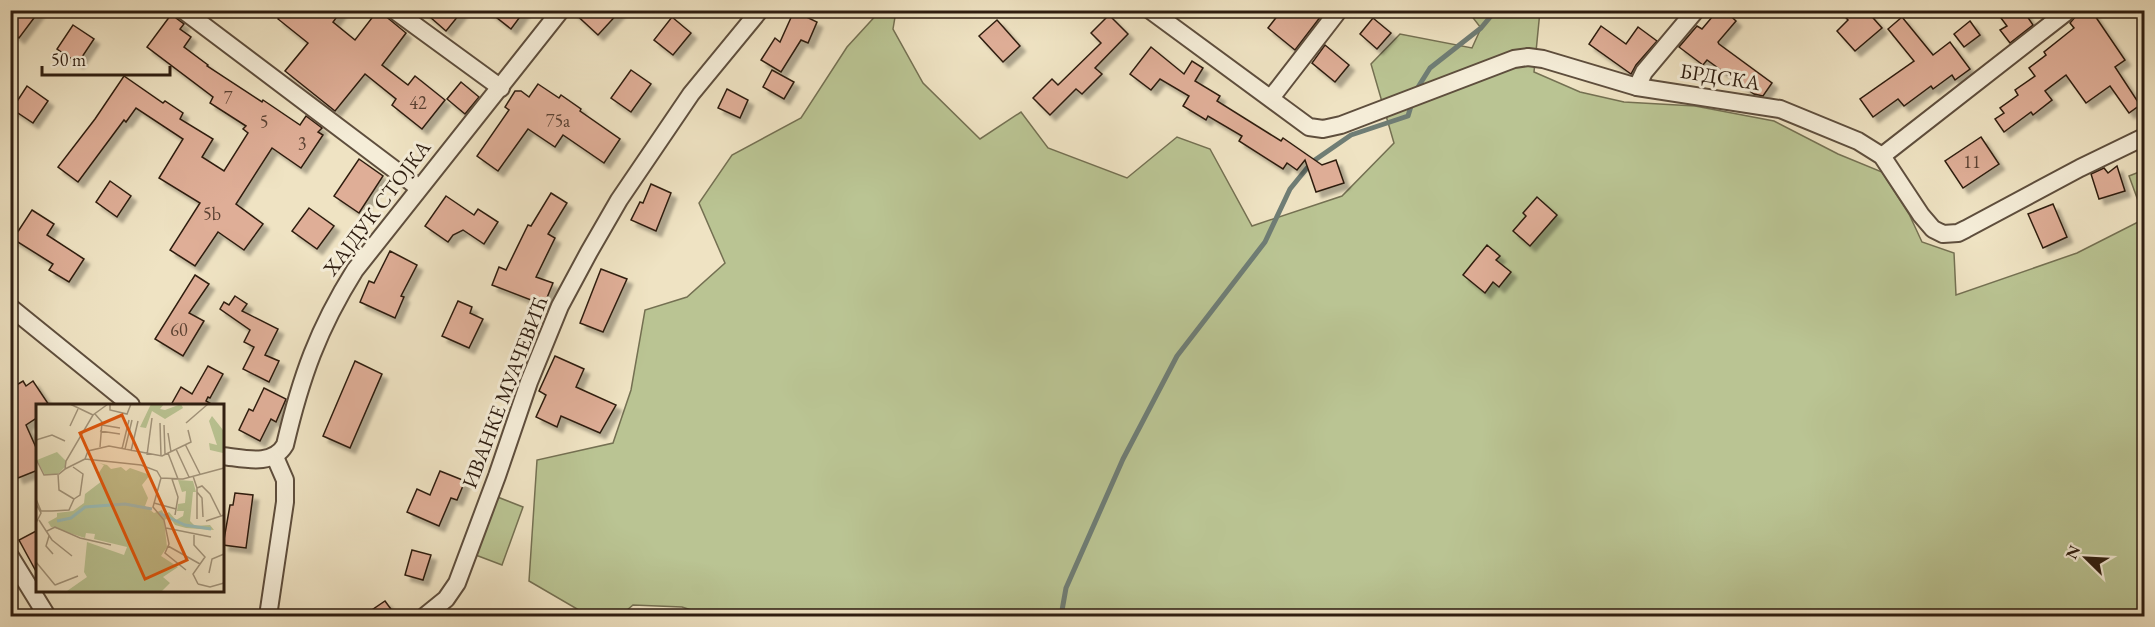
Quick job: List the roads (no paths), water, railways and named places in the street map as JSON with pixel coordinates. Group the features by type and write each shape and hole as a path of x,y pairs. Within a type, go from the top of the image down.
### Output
{"street":[{"path":"183,10 419,188"},
{"path":"394,10 501,88"},
{"name":"ХАЈДУК СТОЈКА","path":"275,457 285,445 298,388 315,344 336,301 355,270 561,10"},
{"name":"ИВАНКЕ МУАЧЕВИЋ","path":"425,616 446,599 457,583 529,382 560,306 589,252 619,200 692,94 760,10"},
{"path":"1150,10 1272,98 1301,122 1317,129 1341,125 1369,116 1514,59 1528,57 1543,59 1637,87"},
{"path":"1272,98 1339,10"},
{"name":"БРДСКА","path":"1696,10 1644,72 1637,87 1780,109 1858,141 1882,156 1930,226 1938,232 1949,234 1966,230 2080,168 2145,137"},
{"path":"1882,156 2069,10"},
{"path":"10,307 130,404"},
{"path":"224,456 262,459 275,457 285,480 285,502 267,616"},
{"path":"10,556 47,616"}],"waterway":[{"path":"1415,92 1430,68 1481,28 1496,10"},
{"path":"1061,616 1066,588 1123,459 1177,356 1265,242 1290,189 1312,162 1351,135 1408,116 1411,106"}]}
